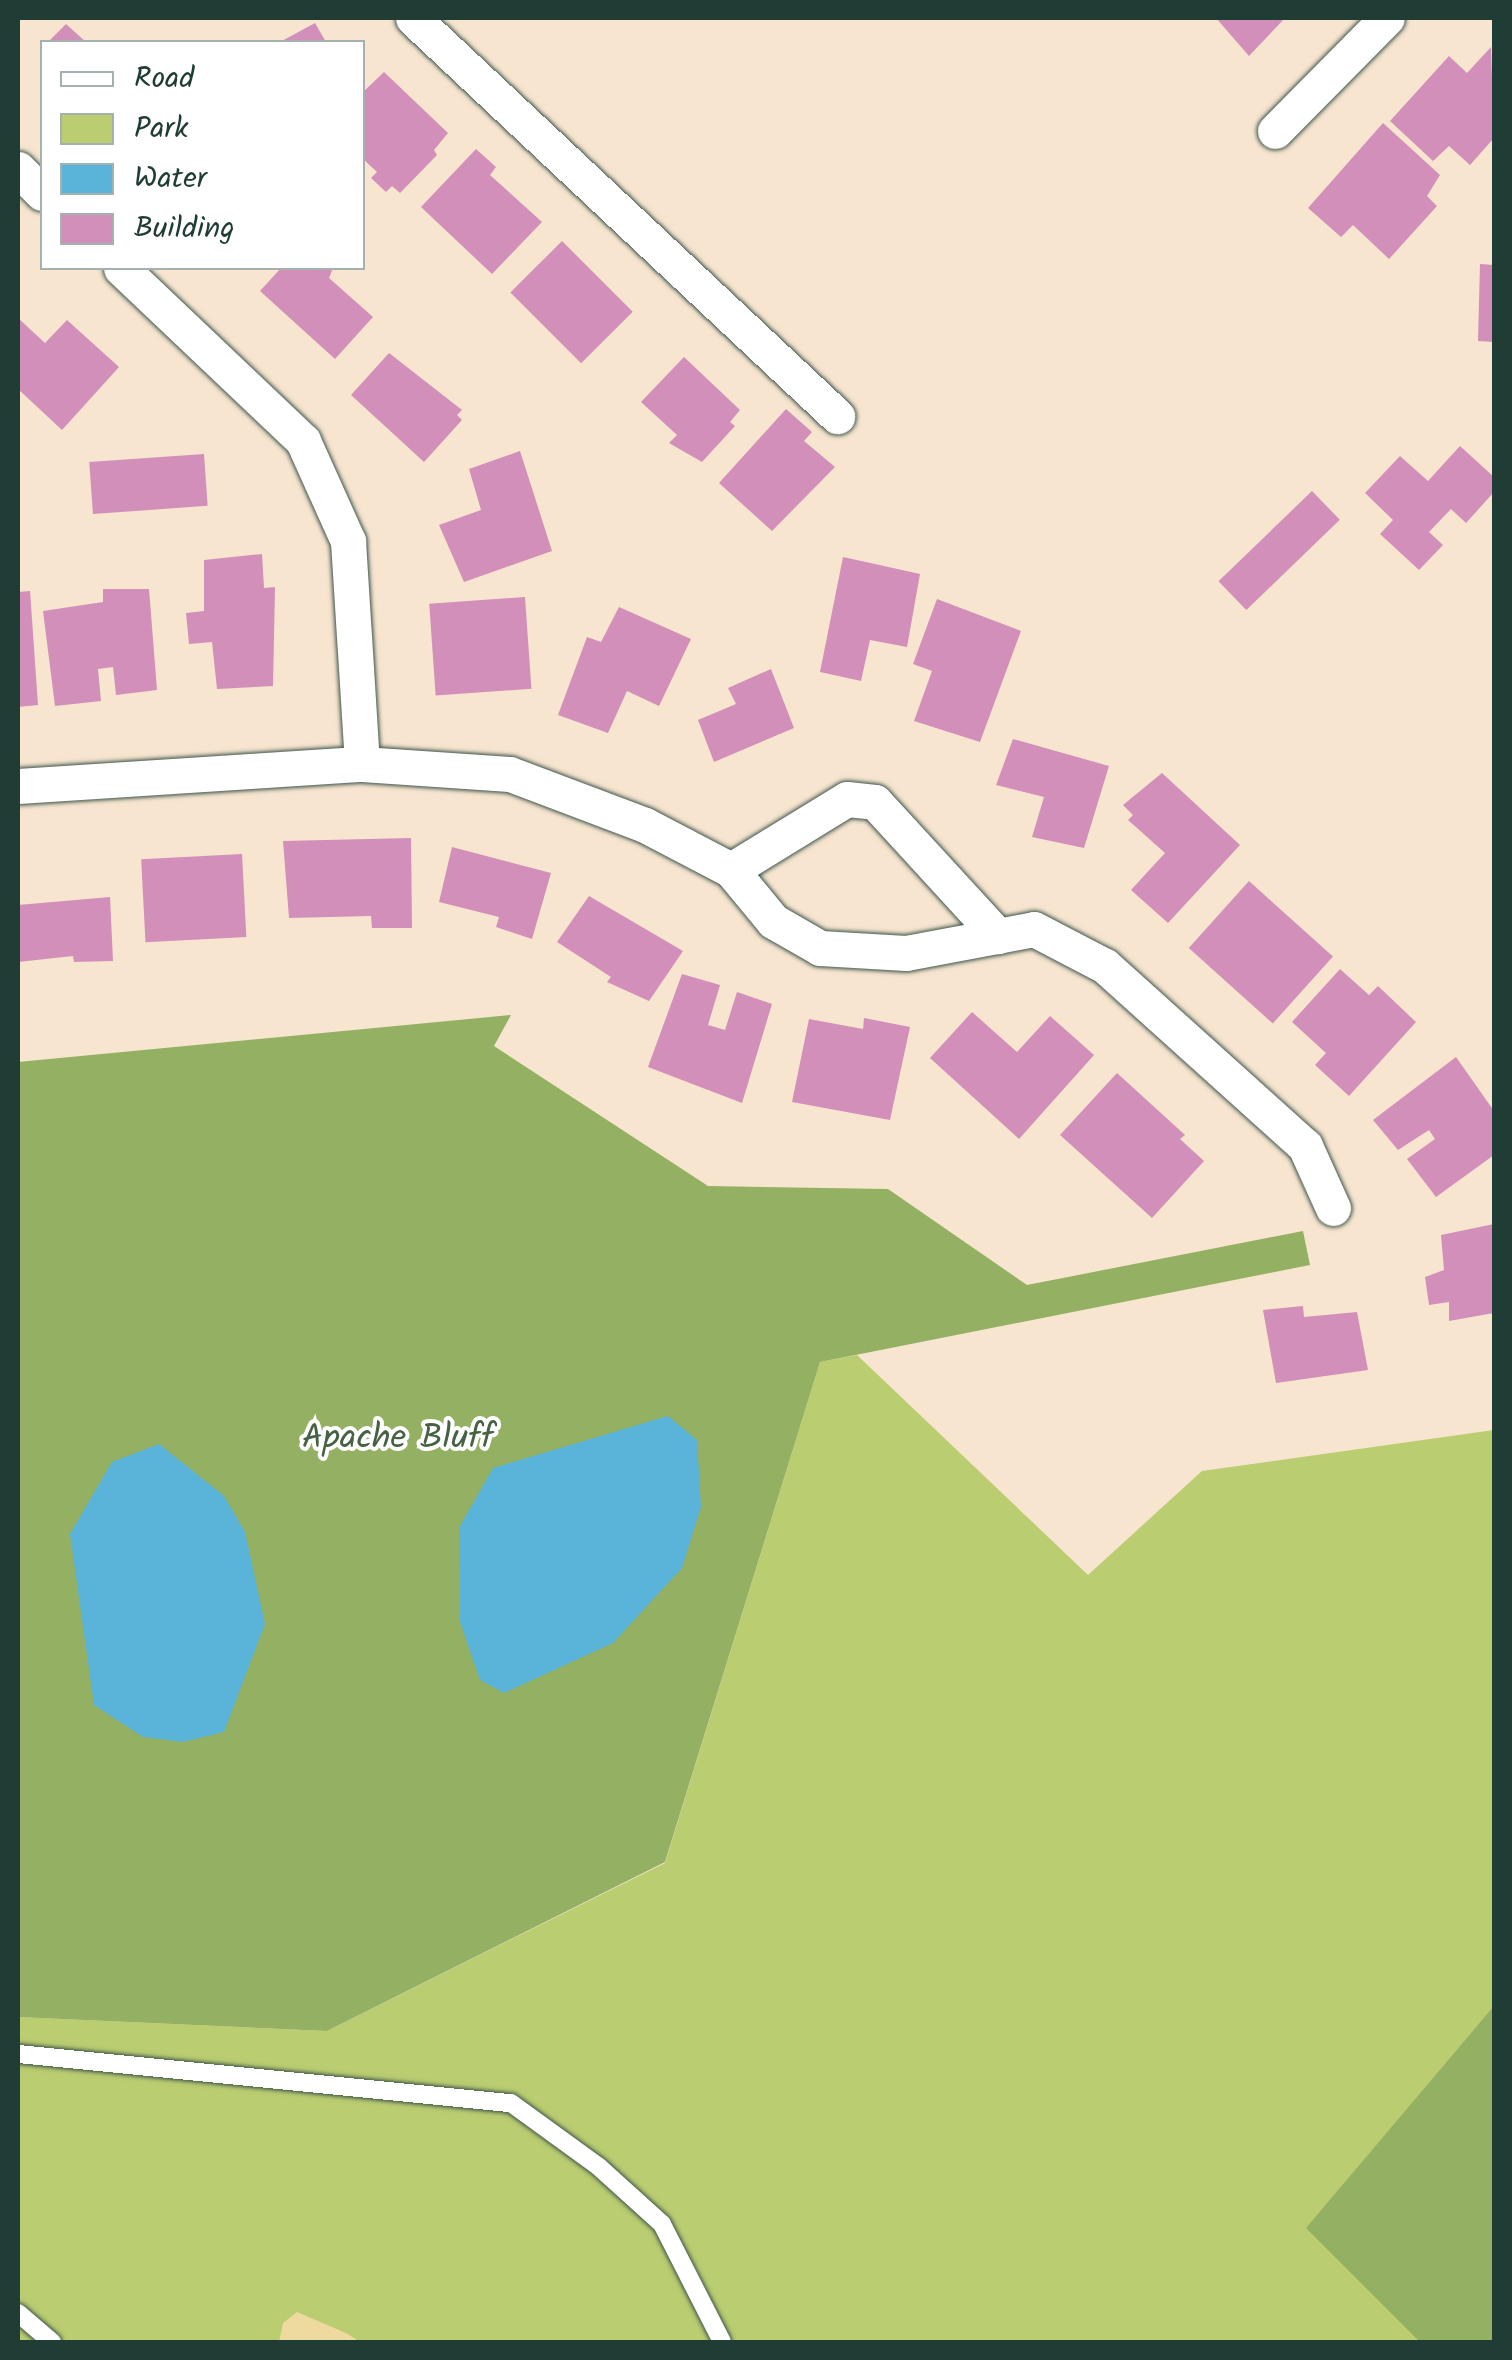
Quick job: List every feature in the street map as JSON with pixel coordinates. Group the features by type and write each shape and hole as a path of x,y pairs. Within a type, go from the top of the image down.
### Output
{"street":[{"path":"413,18 837,416"},
{"path":"1275,131 1387,18"},
{"path":"123,270 304,441 348,540 362,764"},
{"path":"18,786 362,764 510,774 644,825 731,870 773,921 820,948 906,953 1034,929 1106,966 1305,1146 1333,1208"},
{"path":"731,870 847,800 874,802 998,936"}],"lane":[{"path":"18,2054 511,2103 599,2167 662,2224 722,2342"},
{"path":"18,2313 52,2342"}],"green space":[{"name":"Apache Bluff","path":"511,1015 494,1046 708,1186 888,1189 1027,1285 1303,1231 1310,1265 820,1362 665,1862 327,2031 18,2017 18,1062"},
{"path":"857,1355 1088,1575 1202,1471 1494,1430 1494,2342 18,2342 18,2017 327,2031 665,1863 820,1362"},
{"path":"1494,2006 1494,2342 1420,2342 1306,2228"}],"sand":[{"path":"297,2312 360,2342 279,2342 283,2323"}],"water":[{"path":"668,1416 697,1440 701,1507 682,1568 613,1643 504,1693 480,1680 460,1622 459,1528 493,1468"},
{"path":"159,1444 224,1496 245,1532 265,1624 224,1732 183,1742 143,1737 94,1705 70,1534 112,1462"}],"building":[{"path":"1216,18 1285,18 1249,56"},
{"path":"315,23 325,40 284,40"},
{"path":"66,24 84,40 50,40"},
{"path":"1491,47 1494,138 1470,165 1449,146 1433,161 1390,121 1449,56 1467,73"},
{"path":"384,72 448,133 434,150 437,155 400,193 392,186 386,192 371,178 377,172 365,161 365,90"},
{"path":"1383,123 1440,175 1427,196 1437,206 1389,259 1353,225 1341,237 1308,208"},
{"path":"476,149 496,167 490,175 542,222 492,274 421,207"},
{"path":"562,241 633,312 581,363 510,293"},
{"path":"1480,264 1494,265 1494,342 1478,341"},
{"path":"279,270 332,270 329,278 373,317 335,359 260,291"},
{"path":"18,318 45,343 67,320 119,367 62,430 18,389"},
{"path":"389,353 462,410 457,415 462,420 424,462 351,395"},
{"path":"684,357 740,410 730,422 735,426 702,462 669,443 677,435 641,402"},
{"path":"786,409 812,432 804,441 835,467 772,531 719,483"},
{"path":"1460,446 1494,477 1494,492 1466,523 1451,509 1429,532 1443,545 1419,570 1380,534 1393,520 1365,493 1400,456 1428,481"},
{"path":"520,451 552,551 464,582 439,525 481,510 469,469"},
{"path":"204,454 208,506 93,514 89,462"},
{"path":"1312,491 1340,520 1246,610 1218,581"},
{"path":"262,554 264,588 275,587 273,686 217,689 212,642 189,644 186,613 204,611 204,560"},
{"path":"843,557 920,574 907,647 870,640 861,681 820,672"},
{"path":"103,589 149,589 157,690 116,695 113,667 98,669 101,701 55,706 43,611 103,602"},
{"path":"30,591 38,705 18,707 18,592"},
{"path":"525,597 531,689 436,695 429,604"},
{"path":"937,599 1021,631 980,742 914,721 932,671 913,664"},
{"path":"619,607 691,639 659,706 627,691 608,733 558,715 587,637 601,642"},
{"path":"771,669 794,728 714,762 698,720 736,704 728,688"},
{"path":"1013,739 1109,766 1084,848 1032,837 1044,797 996,785"},
{"path":"1162,773 1240,845 1168,923 1131,890 1165,853 1128,820 1133,815 1123,805"},
{"path":"411,838 412,928 372,928 371,916 289,918 283,841"},
{"path":"452,847 551,873 532,939 496,927 499,917 439,902"},
{"path":"242,854 246,937 145,942 141,859"},
{"path":"1249,881 1333,957 1273,1023 1189,948"},
{"path":"589,896 683,951 649,1001 607,982 611,977 557,942"},
{"path":"110,897 113,961 74,962 73,956 18,962 18,905"},
{"path":"1340,969 1369,995 1378,986 1416,1022 1349,1096 1315,1065 1326,1053 1292,1022"},
{"path":"682,974 720,985 708,1025 725,1030 737,992 772,1004 742,1103 648,1067"},
{"path":"972,1012 1017,1052 1050,1016 1094,1055 1019,1139 930,1058"},
{"path":"864,1018 910,1027 890,1120 792,1102 809,1019 863,1029"},
{"path":"1456,1057 1494,1111 1494,1155 1436,1197 1407,1159 1435,1139 1429,1130 1398,1150 1373,1120"},
{"path":"1117,1073 1185,1135 1180,1139 1204,1161 1152,1218 1060,1135"},
{"path":"1494,1224 1494,1313 1449,1321 1449,1302 1429,1305 1425,1277 1444,1270 1441,1235"},
{"path":"1303,1306 1304,1317 1357,1312 1368,1370 1276,1383 1263,1310"}]}
